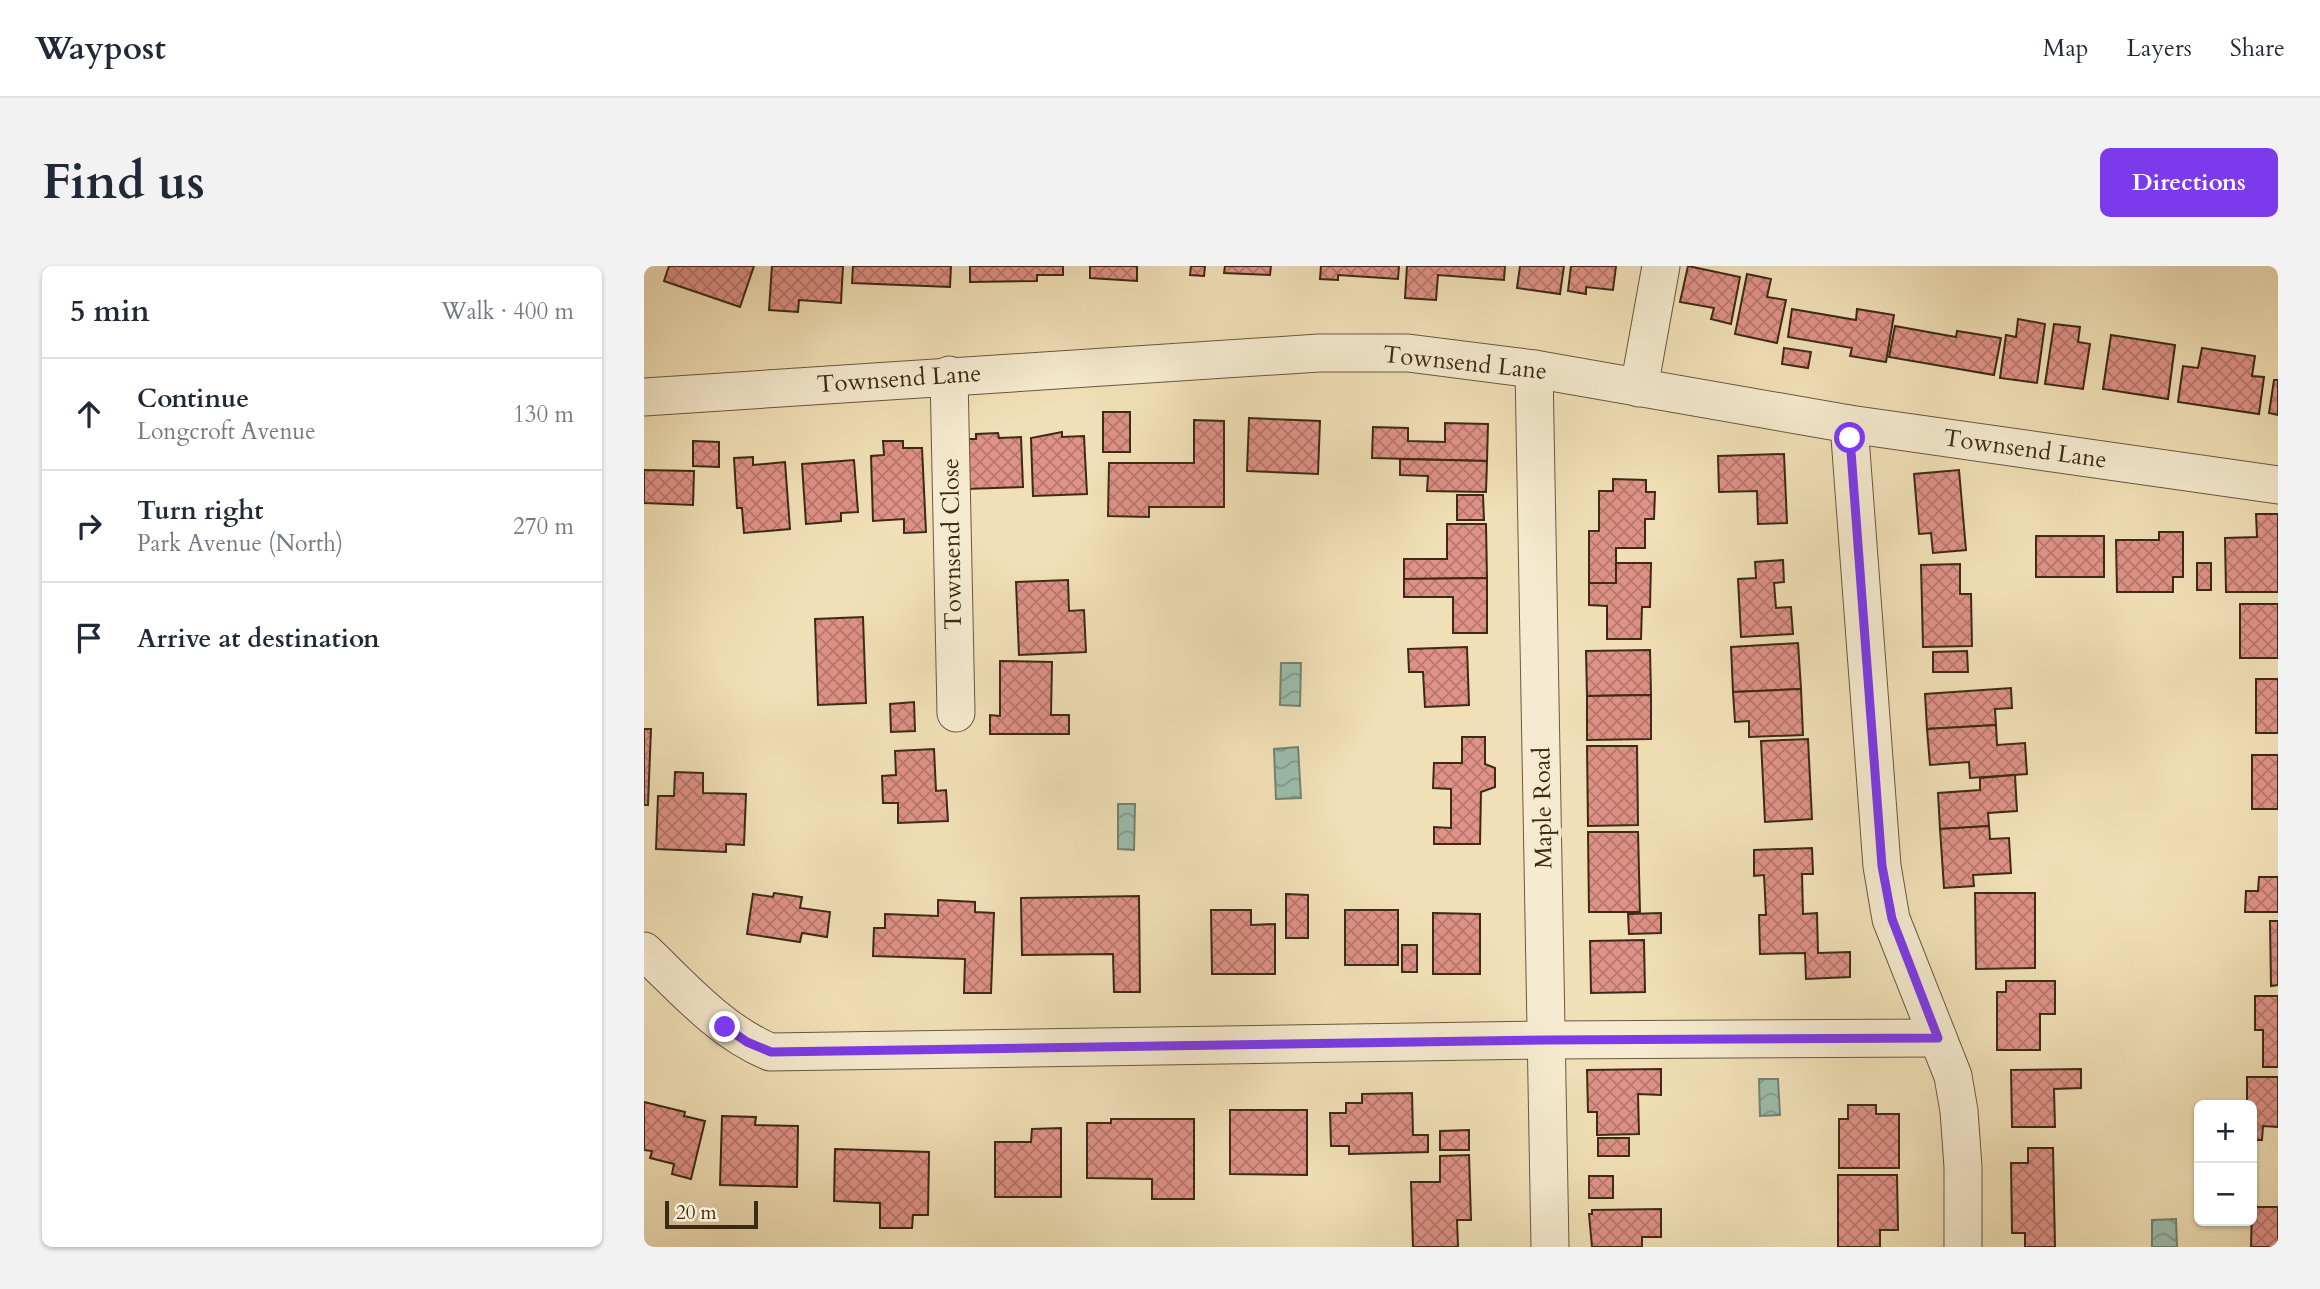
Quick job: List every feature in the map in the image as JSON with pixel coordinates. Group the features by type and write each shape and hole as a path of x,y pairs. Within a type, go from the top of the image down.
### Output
{"street":[{"path":"1639,387 1661,266"},
{"name":"Townsend Lane","path":"644,397 949,375 1319,353 1408,353 1534,369 1849,424 2278,485"},
{"name":"Maple Road","path":"1534,369 1550,1247"},
{"name":"Townsend Close","path":"949,375 956,713"},
{"path":"1849,424 1882,866 1892,919 1953,1076 1959,1111 1963,1247"},
{"path":"644,951 725,1027 747,1042 771,1052 1548,1040 1938,1038"}],"water":[{"path":"1281,663 1301,663 1300,706 1280,705"},
{"path":"1298,747 1301,798 1276,799 1274,749"},
{"path":"1118,804 1135,804 1134,850 1118,849"},
{"path":"1759,1079 1778,1079 1780,1115 1760,1116"},
{"path":"2176,1219 2177,1247 2152,1247 2152,1220"}],"building":[{"path":"669,266 754,266 740,307 664,281"},
{"path":"772,266 843,266 841,303 799,300 798,312 769,310"},
{"path":"853,266 951,266 950,287 852,283"},
{"path":"970,266 1063,266 1063,275 1037,275 1037,281 970,282"},
{"path":"1090,266 1137,266 1137,281 1090,278"},
{"path":"1191,266 1205,266 1204,276 1190,275"},
{"path":"1225,266 1271,266 1270,275 1224,273"},
{"path":"1321,266 1399,266 1398,279 1338,275 1338,280 1320,279"},
{"path":"1407,266 1505,266 1504,280 1438,275 1436,300 1405,298"},
{"path":"1520,266 1564,266 1560,294 1517,288"},
{"path":"1571,266 1616,266 1613,290 1586,287 1586,294 1568,291"},
{"path":"1688,266 1740,277 1731,324 1711,319 1714,308 1680,302"},
{"path":"1747,274 1771,279 1767,297 1786,300 1777,343 1735,334"},
{"path":"1792,309 1856,320 1857,309 1894,315 1886,362 1850,356 1852,348 1788,337"},
{"path":"2018,319 2045,324 2037,383 2000,378 2006,335 2016,337"},
{"path":"2054,324 2080,327 2078,342 2090,344 2083,389 2045,384"},
{"path":"1895,326 1956,337 1957,331 2001,338 1994,375 1889,357"},
{"path":"2111,335 2175,345 2168,399 2103,389"},
{"path":"1784,348 1811,352 1808,368 1782,364"},
{"path":"2202,348 2255,356 2252,376 2264,377 2259,414 2178,402 2183,366 2198,368"},
{"path":"2274,380 2278,380 2278,415 2269,413"},
{"path":"1103,412 1130,412 1130,452 1103,452"},
{"path":"1249,418 1320,421 1318,474 1247,471"},
{"path":"1194,420 1224,421 1224,507 1149,507 1149,517 1108,516 1109,463 1194,463"},
{"path":"1445,423 1488,424 1487,461 1372,458 1373,427 1408,428 1408,441 1445,442"},
{"path":"1062,432 1062,437 1084,436 1087,494 1033,496 1031,438"},
{"path":"998,433 999,438 1021,437 1023,487 965,489 963,439 976,439 976,434"},
{"path":"693,441 719,442 719,467 693,466"},
{"path":"883,441 903,441 903,448 922,448 926,532 904,533 904,519 873,521 871,456 884,455"},
{"path":"1784,454 1787,523 1758,524 1757,491 1719,492 1718,456"},
{"path":"753,457 753,465 785,462 790,529 744,533 742,508 737,508 734,458"},
{"path":"1400,459 1487,461 1486,492 1427,491 1428,476 1400,475"},
{"path":"854,460 858,512 841,513 841,521 806,524 802,464"},
{"path":"644,470 694,471 693,505 644,503"},
{"path":"1959,470 1966,550 1933,553 1931,533 1919,534 1914,474"},
{"path":"1613,479 1646,480 1646,492 1655,492 1654,519 1645,519 1645,548 1616,548 1616,583 1589,583 1589,531 1599,531 1599,491 1613,491"},
{"path":"1457,495 1483,495 1484,520 1457,520"},
{"path":"2256,514 2278,514 2278,592 2226,592 2225,538 2257,537"},
{"path":"1447,524 1486,524 1487,578 1404,579 1404,559 1447,559"},
{"path":"2159,532 2183,532 2183,577 2173,577 2173,592 2117,592 2116,540 2159,540"},
{"path":"2036,536 2104,536 2104,577 2036,577"},
{"path":"1783,560 1784,582 1774,583 1776,608 1791,607 1793,634 1741,637 1738,579 1756,578 1755,562"},
{"path":"1616,563 1651,563 1650,607 1642,607 1641,639 1607,639 1607,606 1589,605 1589,583 1616,583"},
{"path":"2197,563 2211,563 2211,590 2197,590"},
{"path":"1960,564 1960,594 1971,594 1972,646 1923,647 1921,565"},
{"path":"1487,578 1487,633 1453,633 1453,597 1404,597 1404,579"},
{"path":"1068,580 1069,611 1084,610 1086,652 1019,655 1016,582"},
{"path":"2240,604 2278,604 2278,658 2240,658"},
{"path":"863,617 866,703 818,705 815,619"},
{"path":"1798,643 1801,689 1733,692 1731,647"},
{"path":"1467,647 1469,705 1425,707 1423,672 1409,672 1408,649"},
{"path":"1650,650 1651,695 1587,696 1586,651"},
{"path":"1967,651 1968,672 1933,672 1933,652"},
{"path":"1000,661 1052,662 1051,715 1069,715 1069,734 990,734 990,715 1000,716"},
{"path":"2256,679 2278,679 2278,733 2256,733"},
{"path":"2011,688 2012,708 1995,709 1996,725 1927,729 1925,694"},
{"path":"1801,689 1803,735 1749,737 1749,721 1735,722 1733,692"},
{"path":"1651,695 1651,739 1587,740 1587,696"},
{"path":"914,702 915,731 891,732 890,704"},
{"path":"1996,725 1997,745 2025,743 2027,774 1970,778 1969,762 1930,765 1927,729"},
{"path":"644,729 651,729 648,805 644,805"},
{"path":"1462,737 1485,737 1485,764 1495,768 1495,787 1481,792 1480,844 1434,844 1434,827 1451,828 1451,789 1433,788 1434,763 1462,763"},
{"path":"1808,739 1812,819 1765,822 1761,741"},
{"path":"1587,746 1637,746 1638,825 1588,826"},
{"path":"934,749 936,791 946,790 948,821 898,823 898,803 883,803 882,776 896,775 895,751"},
{"path":"2252,755 2278,755 2278,809 2252,809"},
{"path":"675,772 703,773 703,793 746,794 744,845 726,844 726,852 656,849 658,796 674,796"},
{"path":"2015,775 2017,811 1988,813 1989,826 1940,829 1938,793 1980,790 1980,778"},
{"path":"1989,826 1990,839 2009,838 2011,873 1973,875 1974,886 1944,888 1940,829"},
{"path":"1588,832 1638,832 1640,912 1589,912"},
{"path":"1812,848 1813,874 1802,874 1803,914 1817,913 1818,953 1850,952 1850,977 1806,979 1805,953 1760,954 1759,915 1766,915 1764,875 1754,876 1754,850"},
{"path":"2259,877 2278,877 2278,912 2245,912 2246,891 2258,891"},
{"path":"774,893 802,897 800,908 830,912 827,937 802,933 800,942 747,934 753,894 773,897"},
{"path":"1975,893 2035,893 2035,968 1976,969"},
{"path":"1286,894 1308,895 1308,938 1286,938"},
{"path":"1139,896 1140,992 1114,992 1113,954 1022,955 1021,898"},
{"path":"938,900 975,902 975,912 994,913 991,993 964,993 965,959 873,956 874,928 885,928 885,914 938,916"},
{"path":"1211,910 1251,910 1251,925 1275,924 1275,974 1212,974"},
{"path":"1345,910 1398,910 1398,965 1345,965"},
{"path":"1433,913 1480,914 1480,974 1433,974"},
{"path":"1661,913 1661,933 1629,934 1628,914"},
{"path":"2270,921 2278,921 2278,985 2271,986"},
{"path":"1644,940 1645,992 1591,993 1590,941"},
{"path":"1402,945 1417,945 1417,972 1402,972"},
{"path":"2006,981 2055,981 2055,1014 2040,1014 2040,1050 1997,1050 1997,992 2006,992"},
{"path":"2255,996 2278,996 2278,1067 2263,1067 2263,1030 2255,1030"},
{"path":"1661,1069 1661,1095 1638,1094 1639,1134 1597,1135 1597,1112 1588,1112 1587,1070"},
{"path":"2081,1069 2081,1088 2054,1089 2055,1127 2012,1127 2011,1070"},
{"path":"2247,1077 2278,1077 2278,1127 2263,1126 2262,1140 2257,1140 2257,1100 2247,1100"},
{"path":"1412,1093 1413,1135 1428,1135 1428,1152 1349,1154 1349,1146 1331,1146 1330,1113 1346,1113 1346,1103 1362,1103 1362,1094"},
{"path":"644,1102 685,1112 684,1116 705,1121 691,1179 672,1174 674,1164 650,1158 652,1151 644,1150"},
{"path":"1848,1105 1876,1105 1876,1114 1899,1114 1899,1168 1839,1168 1839,1119 1848,1119"},
{"path":"1230,1110 1307,1110 1307,1175 1230,1174"},
{"path":"722,1116 756,1117 755,1125 798,1126 797,1187 720,1185"},
{"path":"1111,1119 1194,1119 1194,1199 1152,1199 1152,1179 1087,1178 1087,1123 1111,1123"},
{"path":"1061,1128 1061,1197 995,1197 995,1142 1031,1142 1032,1129"},
{"path":"1469,1130 1469,1150 1440,1150 1440,1131"},
{"path":"1598,1138 1629,1138 1629,1156 1598,1156"},
{"path":"2028,1148 2053,1148 2055,1247 2025,1247 2025,1233 2012,1233 2011,1163 2028,1163"},
{"path":"835,1149 929,1152 928,1215 913,1215 912,1228 880,1228 880,1203 834,1201"},
{"path":"1469,1155 1471,1220 1457,1220 1458,1247 1413,1247 1411,1182 1440,1182 1440,1156"},
{"path":"1838,1175 1897,1175 1898,1230 1880,1230 1880,1247 1838,1247"},
{"path":"1589,1176 1613,1176 1613,1198 1589,1198"},
{"path":"2257,1207 2278,1207 2278,1247 2251,1247 2252,1226 2257,1226"},
{"path":"1661,1209 1661,1237 1642,1237 1642,1247 1592,1247 1589,1214 1592,1214 1592,1210"}],"route":[{"path":"725,1027 747,1042 771,1052 1548,1040 1938,1038 1892,919 1882,866 1850,438"}]}
